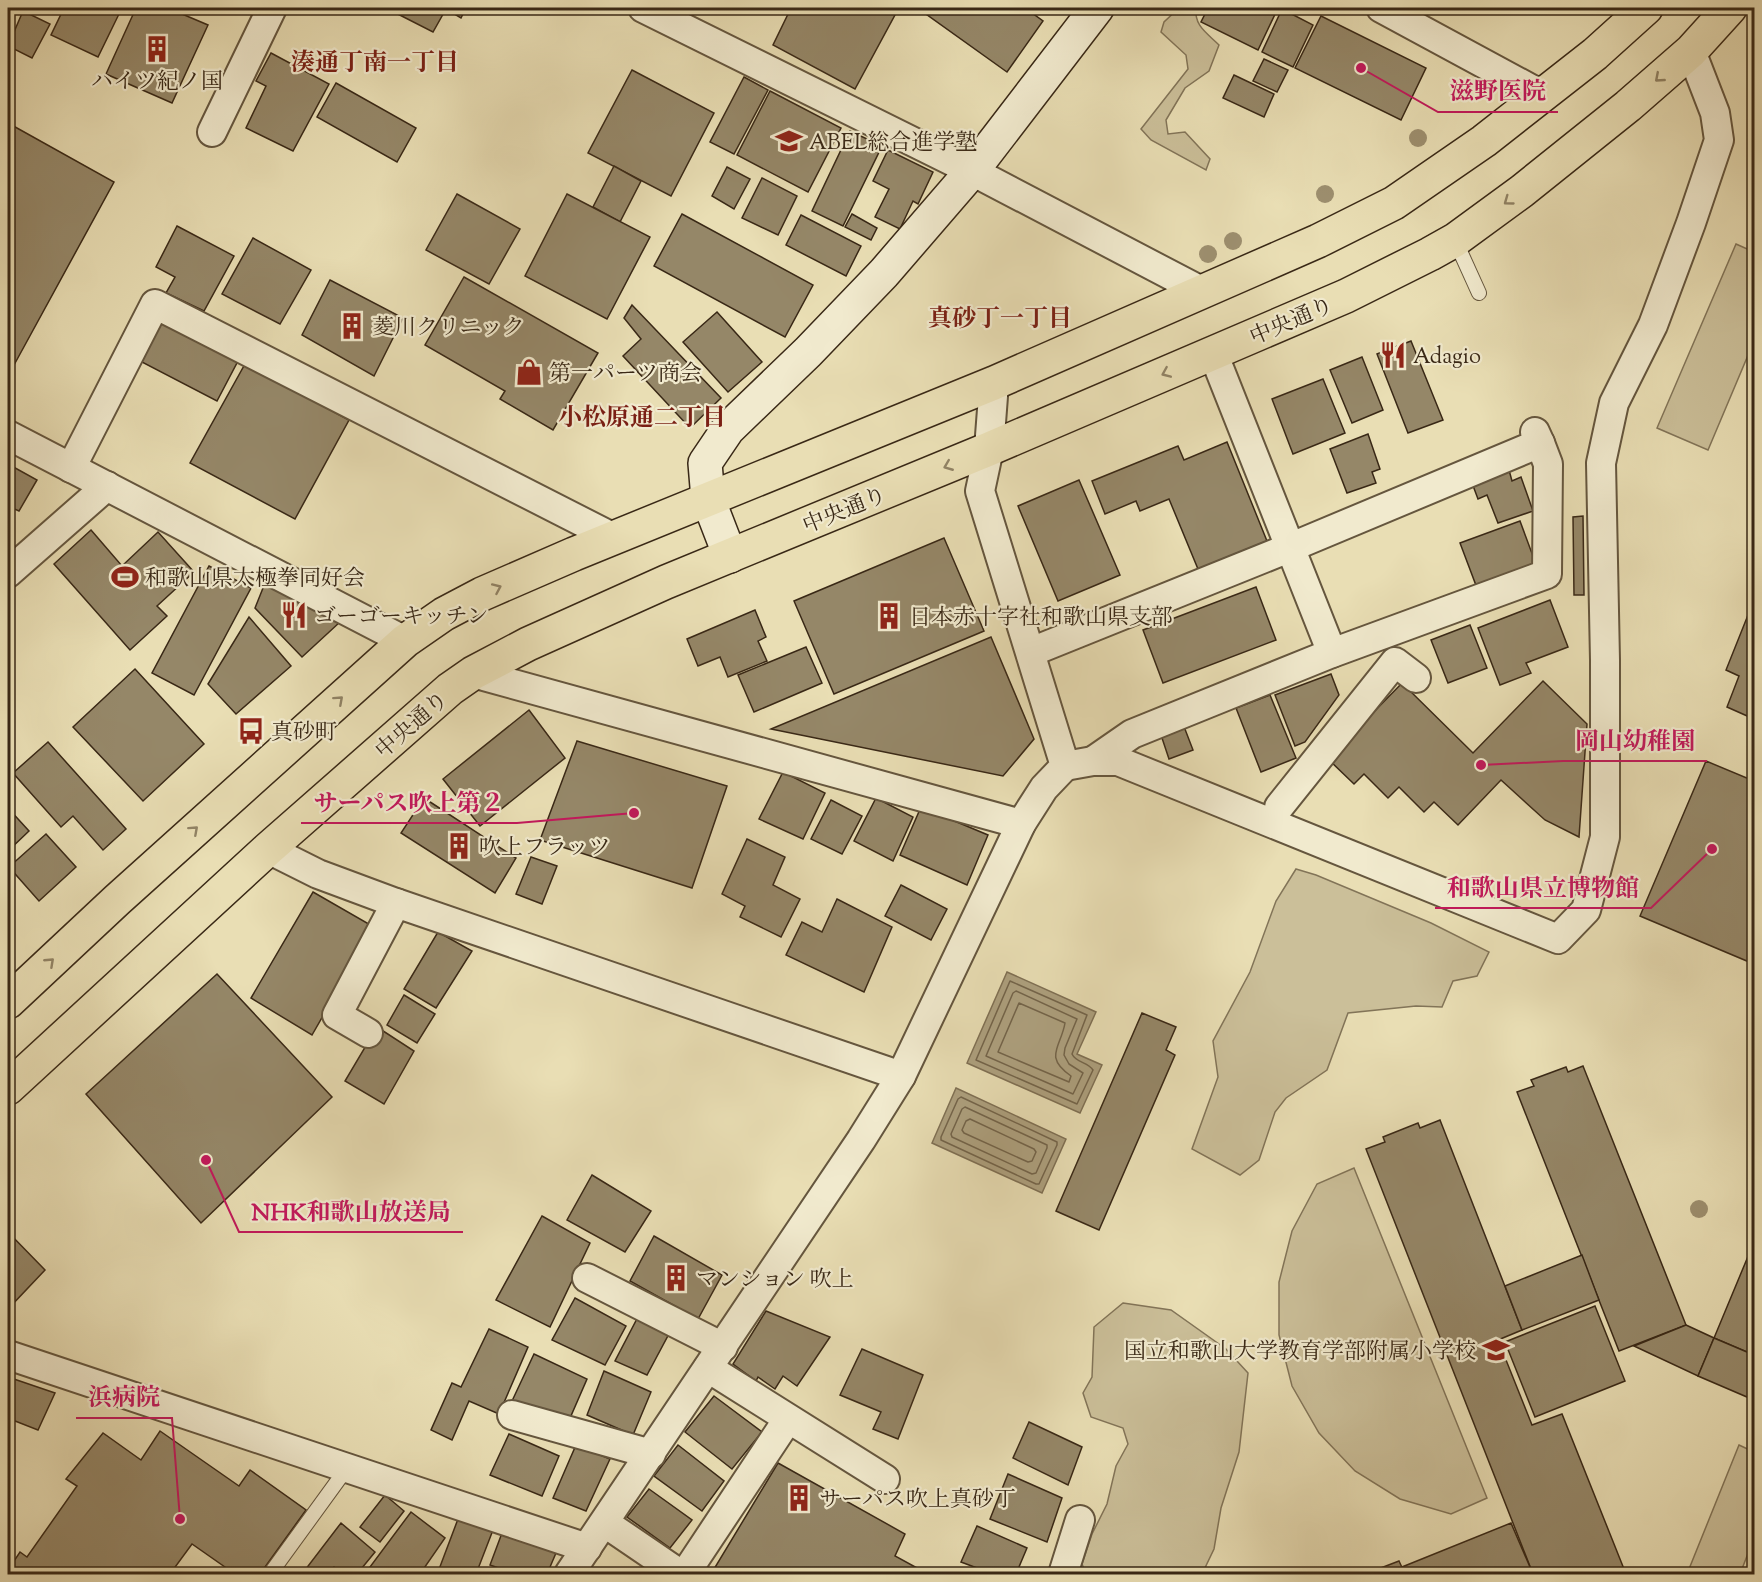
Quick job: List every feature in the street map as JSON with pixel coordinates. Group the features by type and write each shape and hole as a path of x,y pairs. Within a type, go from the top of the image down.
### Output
{"highway":[{"path":"8,1002 117,900 405,641 444,614 482,594 614,538 994,382 1203,292 1318,241 1394,203 1484,141 1595,54 1646,8"},
{"name":"中央通り","path":"8,1088 268,849 450,689 473,673 528,644 730,556 989,449 1346,296 1430,254 1455,240 1531,184 1628,106 1691,51 1730,8"}],"street":[{"path":"212,132 272,8"},
{"path":"643,8 972,171 1203,292"},
{"path":"730,556 708,499 705,463 728,429 808,352 884,273 972,171 1097,8"},
{"path":"1381,8 1542,95"},
{"path":"569,1575 716,1358 901,1076 1021,824 1044,788 1065,766 1093,761 1118,760 1558,939 1586,910 1605,837 1605,660 1601,463 1614,402 1653,325 1683,224 1719,140 1715,113 1691,51"},
{"path":"71,468 155,304 614,538"},
{"path":"1213,353 1332,653"},
{"path":"994,382 989,449 980,491 1065,766"},
{"path":"8,435 405,641"},
{"path":"1031,652 1289,548 1538,438 1548,464 1547,574 1332,653 1132,734 1093,761"},
{"path":"8,573 107,486"},
{"path":"1279,807 1395,662 1416,678"},
{"path":"473,673 1021,824"},
{"path":"268,849 318,874 396,903 901,1076"},
{"path":"368,1034 337,1016 396,903"},
{"path":"587,1278 716,1358 788,1419 885,1479"},
{"path":"8,1355 587,1548"},
{"path":"512,1415 651,1454"},
{"path":"685,1575 788,1419"},
{"path":"1063,1575 1080,1520"},
{"path":"605,1523 680,1575"}],"lane":[{"path":"1455,240 1479,293"},
{"path":"270,1575 347,1468"}],"shaded area":[{"path":"1179,8 1196,8 1199,24 1219,45 1209,71 1185,88 1166,120 1168,134 1185,132 1210,159 1206,170 1151,140 1141,129 1188,69 1186,55 1161,32 1164,22"},
{"path":"1736,244 1754,252 1754,341 1708,450 1657,428"},
{"path":"1296,869 1316,875 1431,923 1489,952 1477,976 1453,981 1442,1007 1416,1006 1348,1013 1327,1070 1286,1098 1275,1112 1259,1160 1240,1175 1192,1149 1218,1077 1213,1041 1250,972 1276,901"},
{"path":"1354,1168 1487,1498 1451,1514 1400,1499 1355,1471 1319,1433 1292,1386 1279,1335 1279,1282 1292,1231 1317,1184"},
{"path":"1123,1303 1171,1310 1226,1349 1248,1373 1239,1452 1221,1508 1214,1549 1202,1574 1086,1574 1082,1564 1092,1534 1107,1504 1116,1466 1128,1444 1123,1428 1091,1417 1083,1393 1092,1377 1094,1327"},
{"path":"1739,1445 1754,1452 1754,1538 1740,1574 1687,1574"}],"water":[{"path":"1007,972 1096,1012 1077,1054 1102,1065 1080,1113 967,1063"},
{"path":"956,1088 1066,1139 1042,1193 932,1143"}],"building":[{"path":"64,8 105,8 119,14 98,57 51,35"},
{"name":"ハイツ紀ノ国","path":"136,8 168,8 208,25 172,103 106,74"},
{"path":"386,8 466,8 461,18 446,9 433,32"},
{"path":"791,8 885,8 896,13 855,89 773,45"},
{"path":"1025,8 1043,21 1007,72 919,9"},
{"path":"1208,8 1278,8 1258,50 1201,22"},
{"path":"1282,9 1313,25 1293,67 1262,52"},
{"path":"23,11 50,24 32,58 8,46"},
{"path":"1321,16 1426,68 1401,120 1295,68"},
{"path":"271,53 329,84 293,151 246,128 266,86 256,81"},
{"path":"1264,59 1288,70 1277,92 1253,81"},
{"path":"632,70 714,113 671,196 588,153"},
{"path":"1234,75 1274,94 1264,117 1223,98"},
{"path":"744,77 768,90 734,154 710,142"},
{"path":"336,83 416,128 397,162 317,117"},
{"name":"ABEL総合進学塾","path":"770,91 841,128 808,192 737,155"},
{"path":"8,123 114,182 8,376"},
{"path":"850,131 882,146 843,226 812,211"},
{"path":"888,150 933,172 918,204 913,201 900,229 875,217 889,189 873,181"},
{"path":"614,166 641,181 620,222 593,207"},
{"path":"727,167 750,179 734,209 712,196"},
{"path":"762,178 797,196 778,235 742,218"},
{"path":"457,194 520,229 489,284 426,250"},
{"path":"567,194 650,237 607,319 525,276"},
{"path":"682,214 813,285 785,337 654,266"},
{"path":"852,214 877,228 871,240 845,227"},
{"path":"801,215 861,246 846,276 786,245"},
{"path":"177,226 234,256 204,311 166,293 175,277 156,267"},
{"path":"253,238 311,270 280,324 222,294"},
{"name":"第一パーツ商会","path":"464,277 598,353 553,430 500,399 505,391 425,345"},
{"name":"菱川クリニック","path":"330,280 403,318 374,376 302,335"},
{"path":"632,305 721,398 690,428 623,356 641,339 624,318"},
{"path":"717,312 762,362 728,392 683,342"},
{"path":"161,318 239,359 217,401 138,360"},
{"path":"1411,341 1443,420 1408,433 1377,354"},
{"path":"1362,357 1383,410 1352,423 1330,370"},
{"path":"245,364 349,420 295,519 190,463"},
{"path":"1323,379 1345,433 1293,454 1272,399"},
{"path":"1368,434 1380,469 1372,472 1376,483 1347,493 1330,449"},
{"path":"1227,442 1267,541 1198,569 1169,499 1140,511 1136,501 1105,514 1092,481 1178,446 1184,460"},
{"path":"8,464 37,480 19,511 8,506"},
{"path":"1509,470 1512,481 1521,477 1533,511 1498,523 1487,495 1478,499 1472,483"},
{"path":"1079,480 1120,575 1058,601 1018,506"},
{"path":"1583,516 1584,595 1574,595 1573,517"},
{"path":"1520,521 1537,567 1477,588 1460,543"},
{"path":"91,530 122,566 158,532 194,572 157,606 167,616 130,650 54,564"},
{"name":"日本赤十字社和歌山県支部","path":"944,538 984,631 834,694 794,601"},
{"path":"209,566 251,588 194,695 152,673"},
{"name":"ゴーゴーキッチン","path":"265,583 340,622 302,657 255,608"},
{"path":"1256,587 1276,640 1163,683 1143,630"},
{"path":"1550,600 1568,647 1526,663 1531,673 1500,685 1478,628"},
{"path":"1754,600 1754,719 1727,707 1739,676 1726,670"},
{"path":"755,610 766,637 758,641 767,661 728,677 720,657 698,666 687,639"},
{"path":"249,617 291,666 236,714 208,684"},
{"path":"1470,625 1487,668 1448,683 1431,640"},
{"path":"991,637 1034,739 1003,776 771,729"},
{"path":"806,647 822,683 754,712 738,675"},
{"path":"135,669 204,744 143,801 73,727"},
{"path":"1331,674 1339,695 1305,742 1295,746 1275,695"},
{"path":"1543,681 1587,724 1579,837 1545,820 1501,780 1458,825 1434,802 1424,812 1399,787 1388,798 1364,774 1354,784 1328,759 1402,683 1473,753"},
{"path":"1270,695 1296,758 1261,772 1236,708"},
{"path":"529,710 565,758 480,826 443,779"},
{"path":"1183,724 1193,750 1169,759 1160,732"},
{"path":"577,741 727,786 692,888 540,840"},
{"path":"48,742 126,829 103,850 73,816 61,827 13,773"},
{"path":"1706,761 1754,781 1754,964 1640,916"},
{"path":"783,772 825,793 803,839 759,819"},
{"name":"吹上フラッツ","path":"424,798 516,858 495,893 401,833"},
{"path":"876,798 913,817 893,861 854,841"},
{"path":"831,800 862,816 842,854 811,839"},
{"path":"921,807 988,835 967,885 900,855"},
{"path":"8,808 29,831 8,851"},
{"path":"46,834 76,867 39,901 9,867"},
{"path":"747,839 785,857 773,885 800,899 781,937 740,917 745,906 722,894"},
{"path":"531,857 557,866 542,904 516,894"},
{"path":"901,885 947,909 931,940 885,916"},
{"path":"313,892 374,927 312,1035 251,998"},
{"path":"837,899 892,927 864,992 786,955 802,922 822,932"},
{"path":"438,932 472,951 436,1008 404,989"},
{"path":"217,974 332,1097 201,1223 86,1094"},
{"path":"404,995 435,1014 417,1043 387,1025"},
{"path":"1142,1013 1176,1027 1166,1050 1175,1055 1099,1230 1056,1211"},
{"path":"377,1027 414,1051 384,1104 345,1081"},
{"path":"1583,1066 1686,1325 1619,1351 1517,1092 1534,1086 1531,1080 1566,1067 1568,1072"},
{"path":"1440,1120 1522,1330 1498,1340 1532,1425 1562,1414 1624,1569 1611,1574 1533,1574 1366,1149 1385,1142 1383,1137 1418,1123 1420,1128"},
{"path":"592,1175 651,1211 625,1252 567,1220"},
{"path":"542,1216 590,1243 550,1327 496,1300"},
{"path":"8,1232 45,1270 8,1309"},
{"name":"マンション 吹上","path":"654,1236 722,1275 698,1319 630,1281"},
{"path":"1754,1242 1754,1355 1714,1338"},
{"path":"1582,1255 1599,1300 1522,1330 1505,1286"},
{"path":"575,1298 626,1326 605,1365 552,1340"},
{"path":"1595,1306 1625,1381 1535,1417 1505,1342"},
{"path":"766,1311 830,1337 797,1386 783,1376 775,1389 758,1377 756,1381 733,1364"},
{"path":"640,1313 671,1330 647,1375 615,1361"},
{"path":"1686,1325 1714,1338 1698,1376 1634,1346"},
{"path":"489,1329 528,1347 499,1414 469,1401 452,1440 431,1430 452,1383 461,1387"},
{"path":"1714,1338 1754,1355 1754,1400 1698,1376"},
{"path":"862,1349 923,1375 898,1439 873,1429 881,1412 840,1395"},
{"path":"534,1354 587,1379 567,1425 512,1401"},
{"path":"604,1371 651,1392 633,1435 587,1415"},
{"path":"8,1377 55,1393 38,1430 10,1419 8,1424"},
{"path":"714,1396 762,1432 732,1469 685,1432"},
{"path":"1029,1422 1082,1447 1068,1485 1013,1458"},
{"path":"160,1431 239,1486 250,1470 306,1510 260,1574 235,1574 192,1544 170,1574 8,1574 8,1570 20,1552 27,1557 77,1486 66,1479 103,1433 141,1460"},
{"path":"509,1434 559,1456 542,1496 490,1475"},
{"path":"576,1445 610,1459 586,1511 553,1498"},
{"path":"678,1445 724,1481 702,1511 654,1476"},
{"name":"サーパス吹上真砂丁","path":"778,1463 905,1534 895,1556 928,1574 711,1574"},
{"path":"1008,1474 1062,1498 1047,1542 990,1519"},
{"path":"649,1489 692,1520 670,1548 627,1517"},
{"path":"385,1495 404,1511 380,1542 360,1527"},
{"path":"411,1512 445,1538 420,1574 372,1574 367,1571"},
{"path":"458,1519 493,1530 476,1574 438,1572"},
{"path":"341,1523 375,1552 357,1574 343,1574 334,1567 329,1574 302,1574"},
{"path":"1511,1523 1533,1574 1405,1574 1402,1567"},
{"path":"977,1526 1027,1548 1016,1574 993,1574 961,1562"},
{"path":"502,1533 556,1553 547,1574 516,1574 490,1565"},
{"path":"1399,1561 1405,1574 1365,1574"}],"place":[{"name":"ハイツ紀ノ国","path":"157,49"},
{"name":"滋野医院","path":"1361,68"},
{"name":"ABEL総合進学塾","path":"789,141"},
{"name":"菱川クリニック","path":"352,326"},
{"name":"Adagio","path":"1393,355"},
{"name":"第一パーツ商会","path":"529,372"},
{"name":"和歌山県太極拳同好会","path":"125,577"},
{"name":"ゴーゴーキッチン","path":"294,615"},
{"name":"日本赤十字社和歌山県支部","path":"889,616"},
{"name":"真砂町","path":"251,731"},
{"name":"岡山幼稚園","path":"1481,765"},
{"name":"サーパス吹上第２","path":"634,813"},
{"name":"吹上フラッツ","path":"459,846"},
{"name":"和歌山県立博物館","path":"1712,849"},
{"name":"NHK和歌山放送局","path":"206,1160"},
{"name":"マンション 吹上","path":"676,1278"},
{"name":"国立和歌山大学教育学部附属小学校","path":"1496,1350"},
{"name":"サーパス吹上真砂丁","path":"799,1498"},
{"name":"浜病院","path":"180,1519"}],"district":[{"name":"湊通丁南一丁目","path":"375,62"},
{"name":"真砂丁一丁目","path":"1000,318"},
{"name":"小松原通二丁目","path":"642,417"}]}
